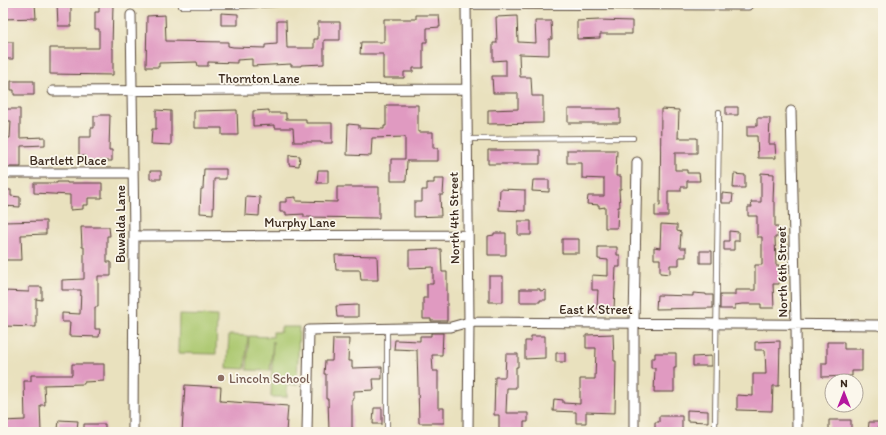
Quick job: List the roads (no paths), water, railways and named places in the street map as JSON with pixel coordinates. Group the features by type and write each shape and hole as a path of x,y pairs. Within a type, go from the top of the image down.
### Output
{"street":[{"path":"466,3 748,5"},
{"name":"North 4th Street","path":"466,3 466,139 469,322 468,432"},
{"name":"Buwalda Lane","path":"131,15 134,236 133,432"},
{"name":"Thornton Lane","path":"53,91 132,92 466,89"},
{"name":"North 6th Street","path":"791,111 797,432"},
{"path":"634,432 634,322 637,162"},
{"name":"Bartlett Place","path":"3,173 133,173"},
{"name":"Murphy Lane","path":"134,236 467,235"},
{"name":"East K Street","path":"308,432 309,330 451,327 469,322 634,322 878,325 883,327"}],"lane":[{"path":"181,3 181,6 300,3"},
{"path":"436,3 446,3"},
{"path":"715,432 719,112"},
{"path":"466,139 633,138"},
{"path":"387,329 387,432"}],"place":[{"name":"Lincoln School","path":"221,378"}]}
